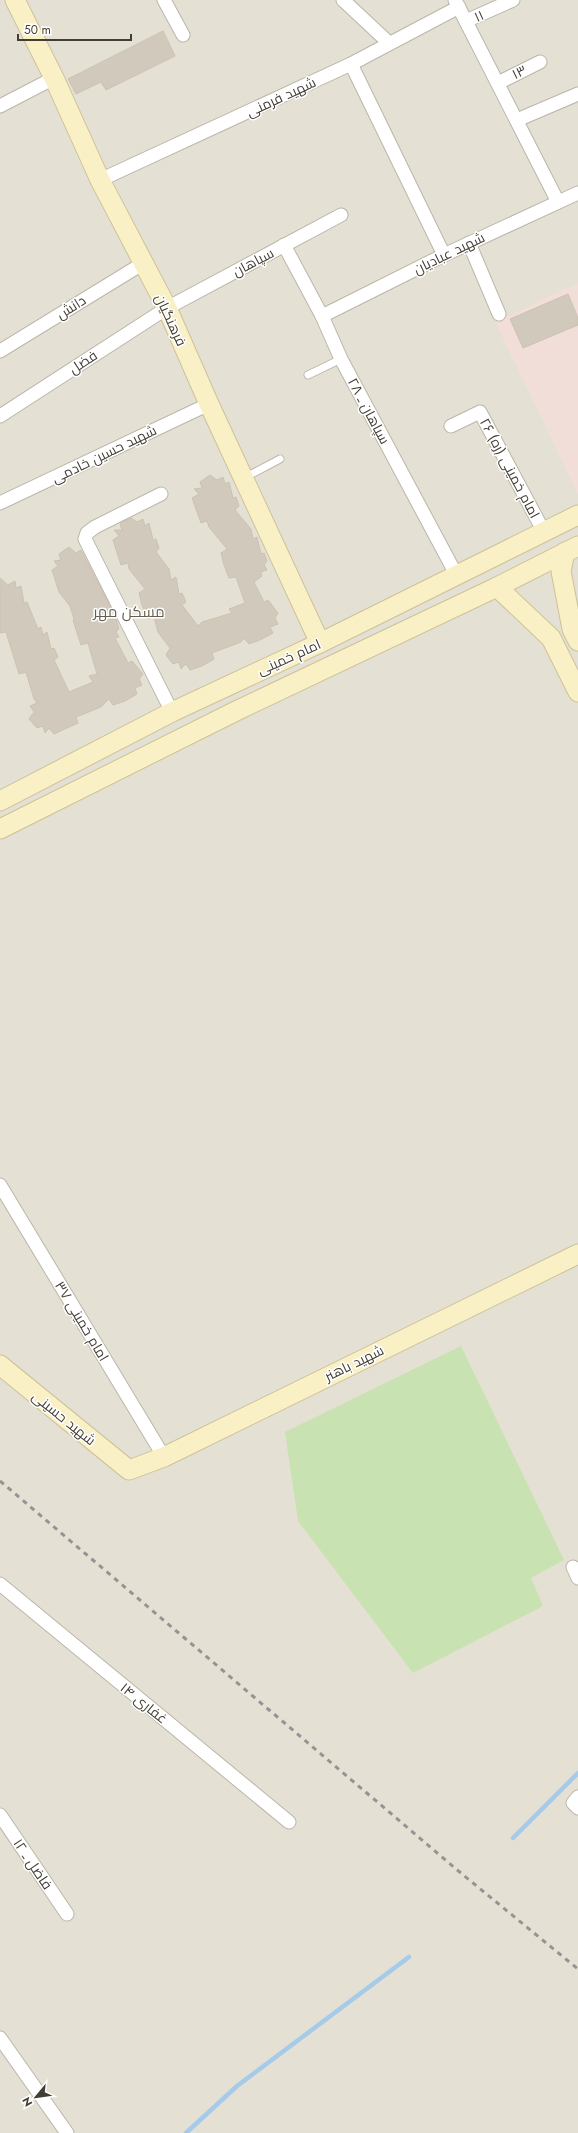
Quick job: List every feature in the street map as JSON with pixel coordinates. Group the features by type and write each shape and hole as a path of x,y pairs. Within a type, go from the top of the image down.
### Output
{"main road":[{"name":"فرهنگیان","path":"15,0 54,78 100,180 142,264 167,308 208,404 320,643"},
{"name":"امام خمینی","path":"0,801 172,712 320,643 578,515"},
{"name":"امام خمینی","path":"0,829 236,711 497,587 572,549"},
{"path":"572,549 561,571 575,635"},
{"path":"497,587 551,638 578,692"},
{"path":"551,638 551,630 557,623 566,623 575,635"},
{"path":"225,686 236,711"},
{"name":"شهید باهنر","path":"129,1470 164,1457 578,1254"},
{"name":"شهید حسینی","path":"0,1365 129,1470"}],"street":[{"path":"164,0 182,35"},
{"path":"343,0 389,43"},
{"name":"۱۱","path":"466,21 513,0"},
{"path":"457,4 558,202"},
{"name":"شهید فرمنی","path":"100,180 351,64 457,4"},
{"name":"۱۳","path":"498,83 540,62"},
{"path":"351,64 444,255"},
{"path":"0,106 54,78"},
{"path":"517,120 578,94"},
{"name":"شهید عبادیان","path":"322,316 444,255 578,193"},
{"name":"سپاهان","path":"167,308 341,216"},
{"path":"469,243 499,314"},
{"name":"سپاهان ـ ۲۸","path":"284,245 322,316 340,359 457,576"},
{"name":"دانش","path":"0,351 142,264"},
{"name":"فضل","path":"0,416 167,308"},
{"name":"شهید حسین خادمی","path":"0,503 208,404"},
{"name":"امام خمینی (ره) ۲۶","path":"451,426 480,412 544,532"},
{"path":"161,494 95,527 87,533 85,539 172,712"},
{"name":"امام خمینی ۳۷","path":"0,1185 164,1457"},
{"name":"غفاری ۱۴","path":"0,1584 289,1822"},
{"name":"فاضل ـ ۱۲","path":"0,1815 67,1914"},
{"path":"0,2038 67,2133"}],"lane":[{"path":"308,375 340,359"},
{"path":"244,478 280,459"}],"shaded area":[{"path":"0,0 578,0 578,2133 0,2133"},
{"path":"578,283 578,494 495,322"}],"green space":[{"path":"461,1346 564,1560 531,1578 543,1606 413,1673 298,1521 285,1432"}],"building":[{"path":"163,31 175,56 106,90 101,82 76,94 68,79"},
{"path":"568,294 578,318 578,325 523,348 510,319"},
{"path":"210,475 217,480 223,477 225,484 229,482 233,498 236,497 239,506 235,510 251,529 253,539 257,537 261,554 264,553 267,561 264,565 267,570 261,572 262,576 254,582 264,602 268,600 278,613 275,618 278,624 270,627 273,633 260,640 249,644 244,638 241,642 212,653 214,659 202,666 190,670 186,664 181,669 179,662 173,664 166,655 170,648 158,632 154,617 148,619 139,593 145,589 129,569 128,563 121,565 113,540 119,536 114,530 122,530 120,524 131,518 137,522 143,519 145,526 149,523 153,540 156,539 159,548 156,552 169,569 171,580 176,577 179,594 182,593 186,602 182,605 198,626 202,622 232,613 229,609 245,603 236,577 229,578 224,565 221,553 227,549 209,527 207,521 201,523 192,498 199,494 194,489 202,488 200,482"},
{"path":"69,547 76,553 81,550 110,606 113,620 116,619 119,629 116,632 119,637 115,638 128,663 132,661 143,674 139,679 142,685 135,688 137,694 125,701 113,705 109,699 101,707 76,717 78,723 54,734 49,728 45,733 43,726 37,728 29,719 34,712 30,706 37,703 34,699 26,672 19,674 6,632 0,633 0,578 8,585 15,581 16,588 21,586 24,603 27,602 38,629 41,627 43,635 47,632 51,649 54,648 58,657 54,660 69,692 93,682 89,676 97,674 88,643 81,645 70,606 59,592 52,570 58,566 54,561 61,560 59,554"}],"waterway":[{"path":"513,1838 578,1773"},
{"path":"186,2133 237,2086 409,1957"}],"railway":[{"path":"0,1481 462,1874 578,1969"}],"district":[{"name":"مسکن مهر","path":"129,612"}]}
